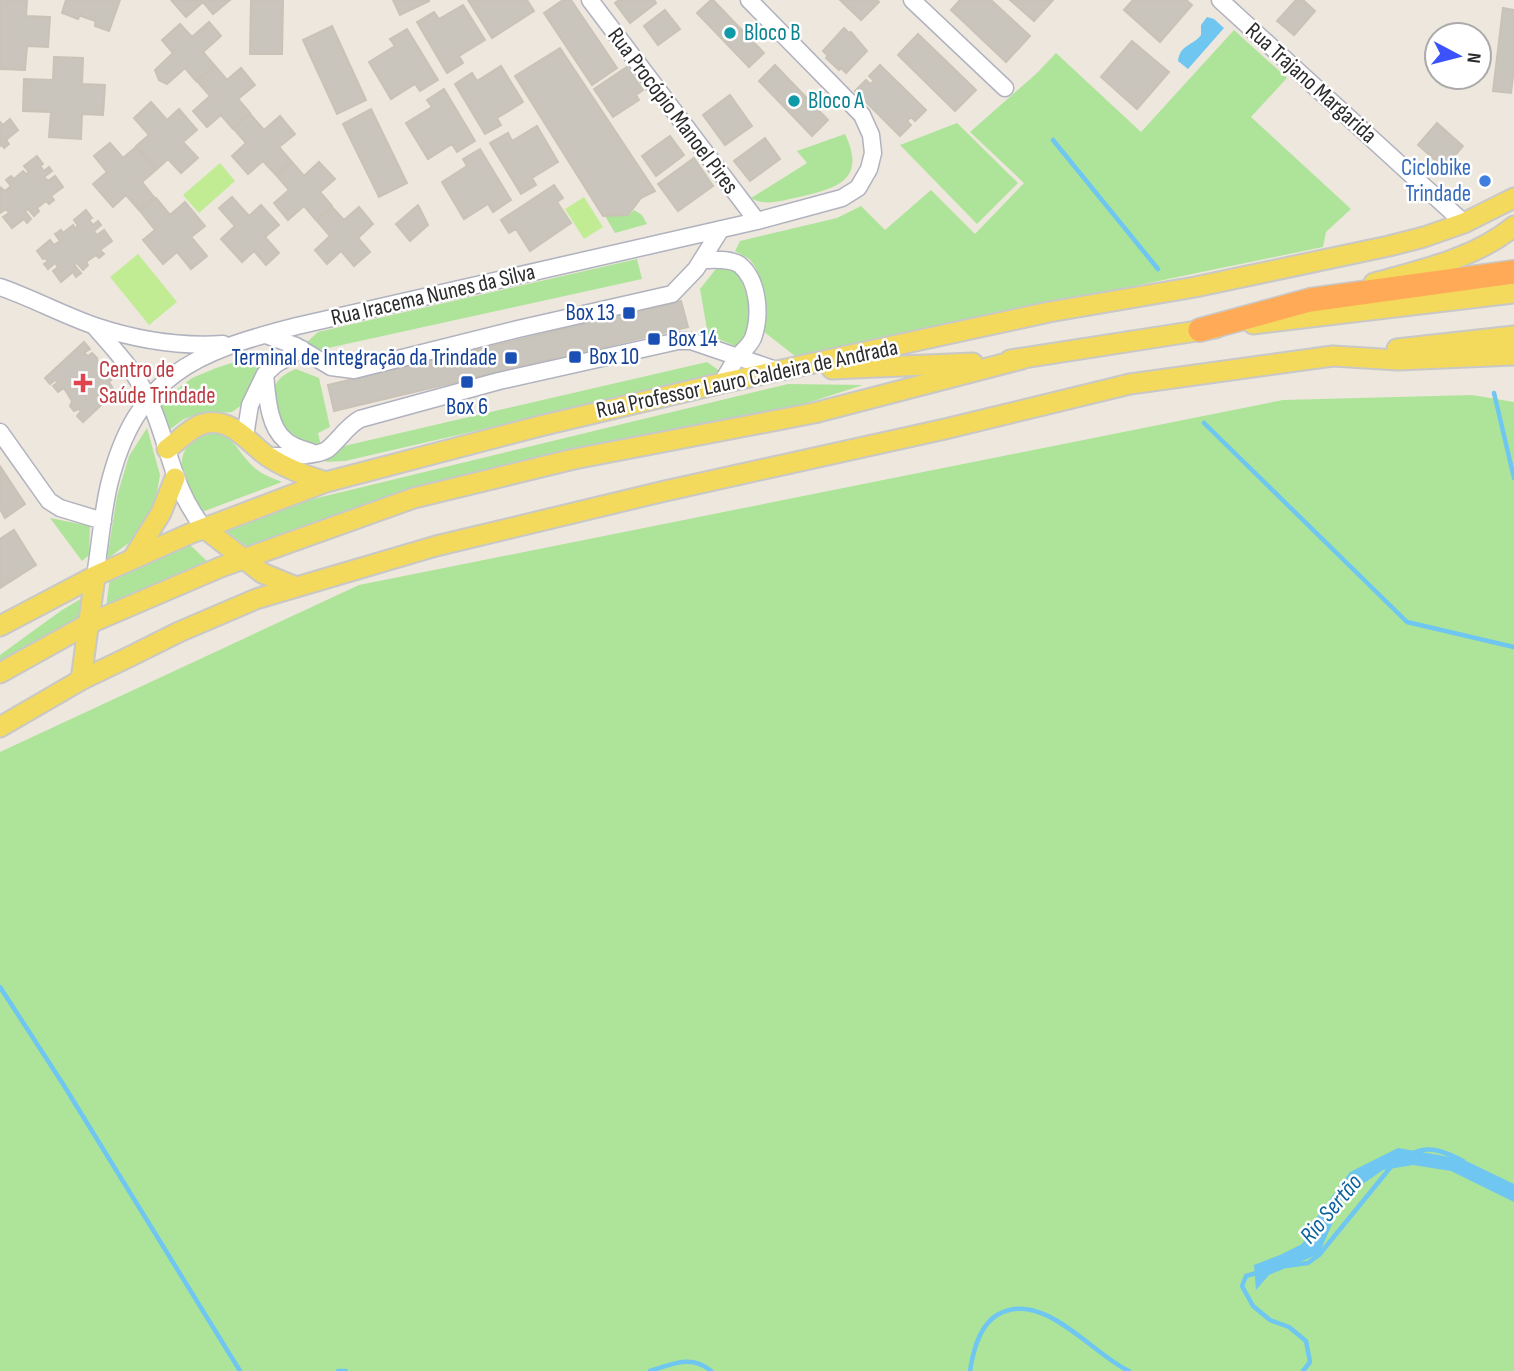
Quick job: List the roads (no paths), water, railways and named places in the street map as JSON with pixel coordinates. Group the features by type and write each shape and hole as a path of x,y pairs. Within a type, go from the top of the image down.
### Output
{"highway":[{"path":"1200,330 1310,300 1514,272"}],"main road":[{"name":"Rua Professor Lauro Caldeira de Andrada","path":"0,626 96,576 204,528 327,482 541,426 722,383 1049,312 1195,287 1348,256 1424,237 1464,223 1514,198"},
{"path":"1310,300 1417,271 1470,253 1505,234 1514,226"},
{"path":"782,372 1022,359 1200,330 1514,293"},
{"path":"0,727 81,680 179,632 256,599 436,546 1130,384 1333,356 1514,336"},
{"path":"1333,356 1398,360 1514,355"},
{"path":"0,673 88,624 242,559 414,498 574,459 814,413 1022,359"},
{"path":"167,449 195,427 208,423 233,428 268,456 299,473 327,482"},
{"path":"132,560 148,538 175,478"},
{"path":"204,528 262,573 296,587"},
{"path":"81,680 96,576"}],"street":[{"name":"Rua Procópio Manoel Pires","path":"590,0 757,221"},
{"name":"Rua Iracema Nunes da Silva","path":"96,576 109,486 119,453 137,412 148,397 160,384 181,369 264,334 757,221 842,198 858,188 869,169 873,153 871,135 862,115 750,0"},
{"path":"912,0 1005,89"},
{"name":"Rua Trajano Margarida","path":"1220,0 1464,223"},
{"path":"264,334 302,349 331,367 354,370 672,294 678,291 702,260 721,229"},
{"path":"702,260 725,260 739,264 752,282 758,308 758,322 749,345 737,357 722,383"},
{"path":"0,287 94,326 150,341 173,344 236,344"},
{"path":"94,326 138,379 148,397 175,478 187,505 204,528"},
{"path":"268,456 326,452 348,426 359,419 512,378 678,341 691,341 782,372"},
{"path":"245,436 250,405 265,374 276,364 302,349"},
{"path":"265,374 276,429 284,440 315,453"},
{"path":"0,432 50,501 60,508 103,521"}],"water":[{"path":"1207,17 1214,19 1224,28 1188,69 1178,61 1179,55 1201,35 1201,25"},
{"path":"1398,1148 1462,1159 1514,1184 1514,1202 1451,1171 1413,1165 1383,1170 1344,1197 1319,1254 1269,1275 1256,1290 1254,1265 1302,1244 1317,1217 1350,1172"}],"waterway":[{"path":"1053,140 1158,269"},
{"path":"1494,393 1514,478"},
{"path":"1204,423 1407,622 1514,647"},
{"path":"0,987 240,1371"},
{"name":"Rio Sertão","path":"1412,1154 1431,1150 1463,1161"},
{"name":"Rio Sertão","path":"1286,1266 1308,1263 1319,1255 1390,1168"},
{"name":"Rio Sertão","path":"1260,1272 1246,1276 1242,1286 1253,1306 1270,1320 1289,1327 1306,1341 1310,1362 1303,1371"},
{"name":"Rio Sertão","path":"970,1371 981,1332 997,1315 1014,1309 1031,1310 1049,1316 1129,1371"},
{"name":"Rio Sertão","path":"650,1371 682,1362 697,1363 711,1371"},
{"name":"Rio Sertão","path":"338,1371 346,1371"}],"place":[{"name":"Bloco B","path":"730,33"},
{"name":"Bloco A","path":"794,101"},
{"name":"Ciclobike Trindade","path":"1485,181"},
{"name":"Box 13","path":"629,313"},
{"name":"Box 14","path":"654,339"},
{"name":"Box 10","path":"575,357"},
{"name":"Terminal de Integração da Trindade","path":"511,358"},
{"name":"Box 6","path":"467,382"},
{"name":"Centro de Saúde Trindade","path":"83,383"}]}
